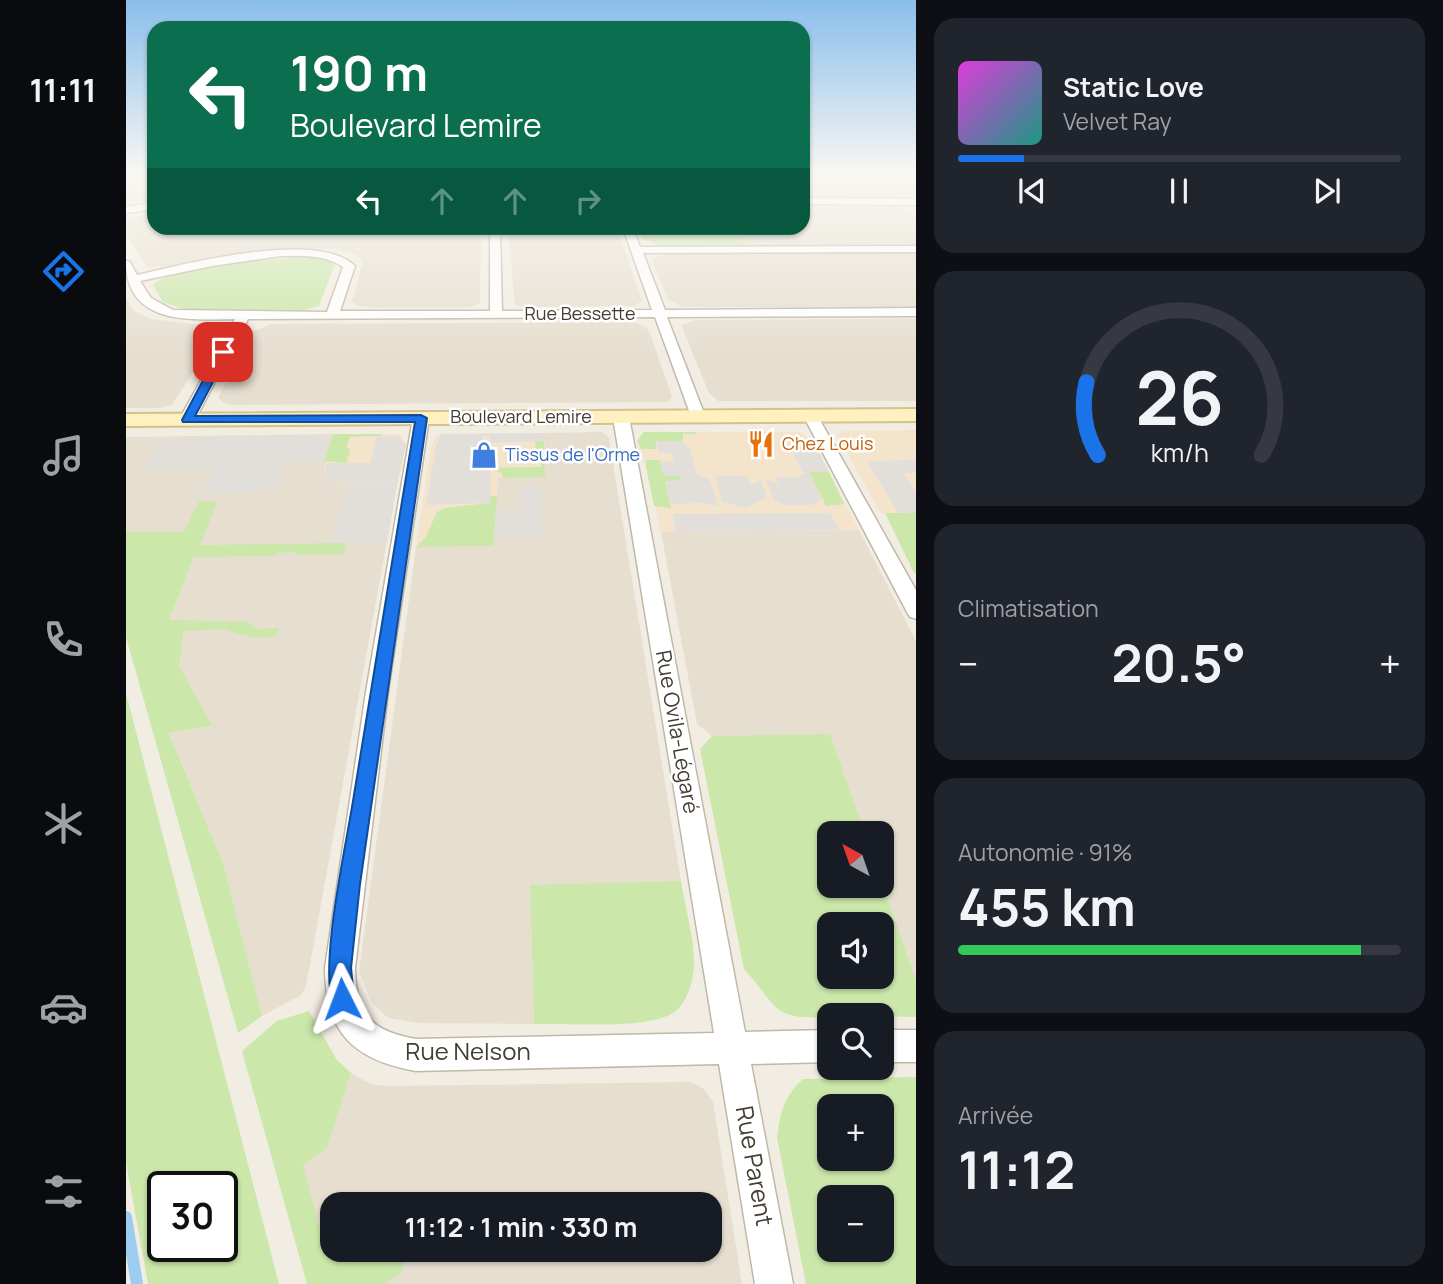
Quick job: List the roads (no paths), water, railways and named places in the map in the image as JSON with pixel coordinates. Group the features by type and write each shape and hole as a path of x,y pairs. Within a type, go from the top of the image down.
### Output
{"main road":[{"name":"Boulevard Lemire","path":"126,421 916,415"}],"street":[{"path":"495,235 496,314"},
{"path":"631,235 698,416"},
{"path":"637,250 916,248"},
{"path":"133,279 248,257 296,252 327,253 341,257 349,266 332,316"},
{"name":"Rue Bessette","path":"126,264 148,305 164,313 184,316 916,312"},
{"path":"187,420 243,317"},
{"path":"810,415 916,612"},
{"name":"Rue Ovila-Légaré","path":"621,417 733,1047"},
{"name":"Rue Nelson","path":"421,418 375,705 342,944 340,989 354,1028 380,1048 416,1055 817,1046"},
{"path":"894,1046 916,1046"},
{"name":"Rue Parent","path":"733,1047 774,1284"}],"waterway":[{"path":"126,1217 137,1284"}],"place":[{"name":"Chez Louis","path":"761,444"},
{"name":"Tissus de l'Orme","path":"484,455"}]}
